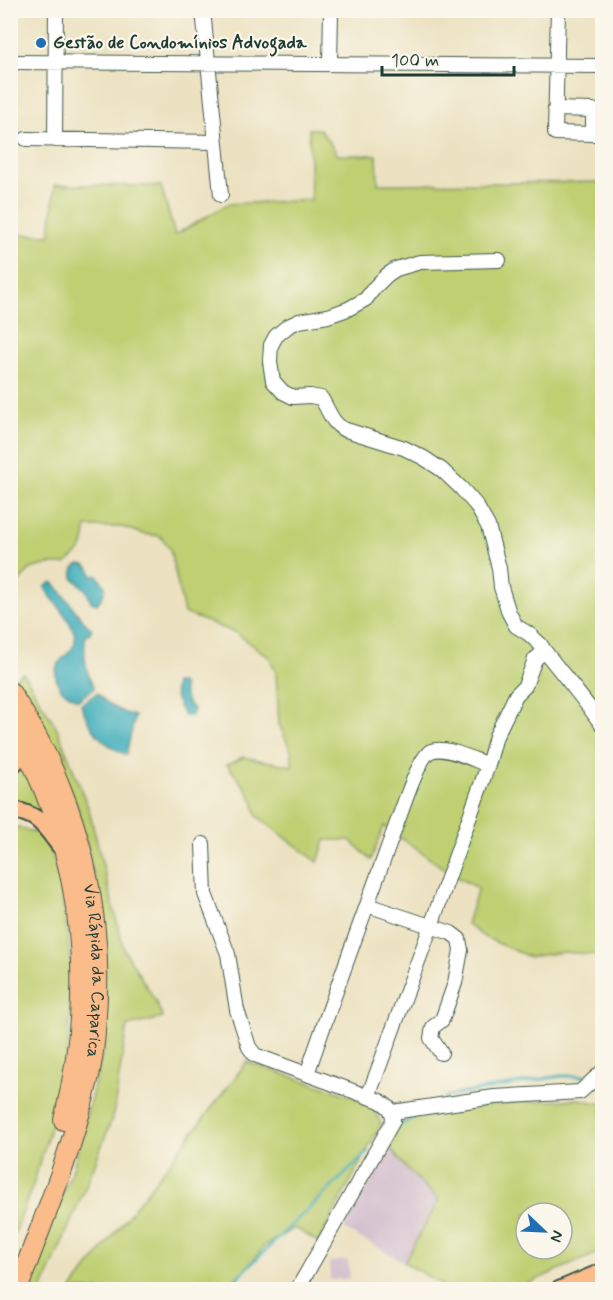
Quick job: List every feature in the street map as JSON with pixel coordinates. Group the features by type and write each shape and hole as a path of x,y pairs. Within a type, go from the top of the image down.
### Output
{"highway":[{"name":"Via Rápida da Caparica","path":"10,1273 61,1133 72,1090 79,1046 82,1002 76,903 65,853 49,801 14,754 14,707"},
{"name":"Via Rápida da Caparica","path":"14,707 38,738 54,771 78,839 93,907 98,983 94,1047 86,1090 74,1134 16,1290"}],"main road":[{"path":"14,754 36,754 54,771"},
{"path":"10,809 28,813 38,819 46,826 65,853"},
{"path":"559,1290 603,1272"}],"street":[{"path":"55,140 56,10"},
{"path":"203,10 221,195"},
{"path":"330,64 331,10"},
{"path":"555,109 558,10"},
{"path":"10,62 603,66"},
{"path":"26,139 216,142"},
{"path":"499,260 420,262 396,269 387,275 366,299 348,309 328,316 299,321 288,326 276,336 271,345 270,362 273,381 283,392 293,397 321,398 337,425 404,448 424,458 442,470 461,488 476,505 488,526 499,568 501,587 509,614 516,626 540,644 603,724"},
{"path":"368,1097 431,926 488,765 496,736 516,695 525,686 535,659 544,650"},
{"path":"307,1074 331,1003 423,758 429,751 442,749 488,765"},
{"path":"203,844 205,894 228,954 237,1010 249,1047 255,1055 368,1097 388,1106 393,1112 393,1121 297,1290"},
{"path":"367,905 451,933 459,939 461,950 455,983 442,1020 433,1027 431,1038 441,1053"},
{"path":"393,1112 494,1097 580,1092 603,1072"}],"shaded area":[{"path":"390,1148 406,1168 440,1200 404,1262 344,1229"},
{"path":"347,1260 350,1278 330,1280 329,1262"}],"green space":[{"path":"309,129 320,129 338,155 377,155 378,184 602,182 602,696 597,704 602,713 602,955 563,952 529,957 484,937 467,924 478,888 453,875 384,826 371,860 350,840 325,840 318,862 257,816 253,801 245,787 227,765 243,757 292,766 292,753 279,724 276,673 270,658 236,633 184,613 170,549 160,536 143,534 122,527 86,527 85,541 75,556 65,564 49,564 30,569 11,592 11,234 50,235 55,185 161,186 175,235 228,204 311,200"},
{"path":"23,673 57,728 89,810 124,950 155,1000 163,1018 127,1026 113,1116 42,1290 25,1289 73,1168 102,1055 99,898 78,808 46,733 13,679"},
{"path":"24,764 48,821 11,803 11,774"},
{"path":"11,825 39,834 49,843 58,873 73,979 68,1046 56,1108 33,1185 11,1243"},
{"path":"247,1062 348,1095 372,1106 381,1124 318,1242 295,1228 265,1245 230,1289 71,1290"},
{"path":"579,1099 602,1104 602,1251 515,1289 448,1289 404,1262 439,1200 406,1168 390,1148 392,1138 401,1116 459,1111 493,1104"}],"water":[{"path":"80,564 87,566 93,576 97,575 105,586 104,594 97,604 91,602 86,590 73,578 73,570"},
{"path":"52,582 92,629 89,634 86,633 85,654 94,688 78,700 62,690 56,678 58,665 72,648 75,638 68,620 46,590 45,587"},
{"path":"175,683 181,683 186,699 194,710 190,716 184,715 178,704 174,692"},
{"path":"97,693 114,708 135,716 126,755 103,741 88,722 81,704"}],"waterway":[{"path":"445,1098 560,1076 588,1076"},
{"path":"396,1128 419,1114"},
{"path":"224,1290 368,1152"}],"place":[{"name":"Gestão de Condomínios Advogada","path":"41,43"}]}
